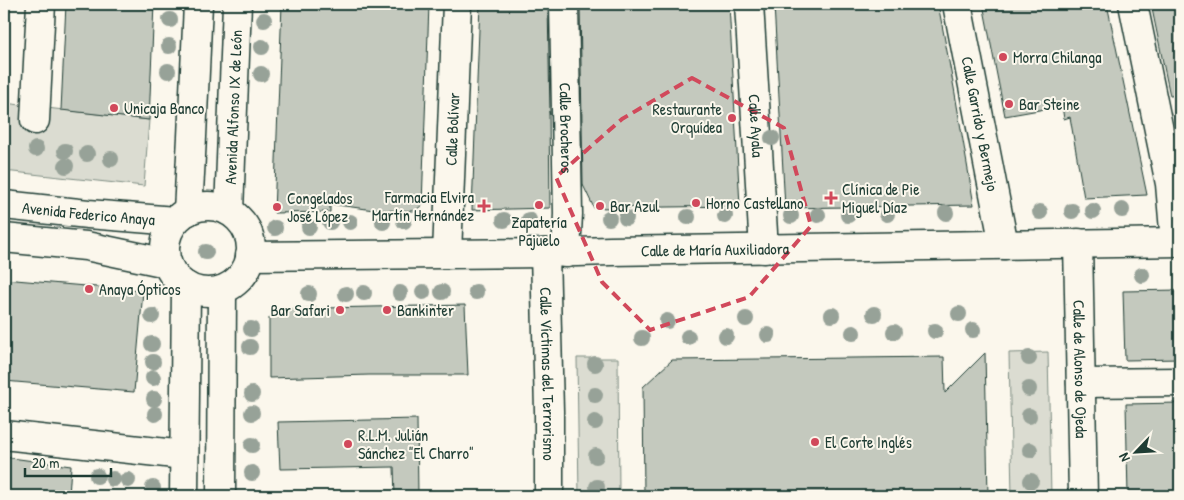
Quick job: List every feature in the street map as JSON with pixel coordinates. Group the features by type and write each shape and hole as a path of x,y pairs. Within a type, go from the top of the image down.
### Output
{"main road":[{"path":"35,120 41,4"},
{"path":"181,216 201,206 216,206 229,211 239,220 247,230 250,256 245,271 235,282 222,290 203,292 186,286 174,276 167,263 165,241 181,216 192,137 198,4"},
{"name":"Avenida Alfonso IX de León","path":"229,211 237,4"},
{"name":"Calle Bolívar","path":"447,254 457,4"},
{"name":"Calle Brocheros","path":"556,253 568,214 564,4"},
{"name":"Calle Ayala","path":"749,4 764,249"},
{"name":"Calle Garrido y Bermejo","path":"957,4 1004,245"},
{"path":"1133,4 1170,184 1178,242"},
{"name":"Avenida Federico Anaya","path":"4,205 98,215 181,216"},
{"name":"Avenida Federico Anaya","path":"4,238 86,246 167,263"},
{"name":"Calle de María Auxiliadora","path":"250,256 556,253 1178,242"},
{"name":"Calle de Alonso de Ojeda","path":"1078,243 1083,496"},
{"name":"Calle Víctimas del Terrorismo","path":"549,496 549,411 556,253"},
{"path":"184,496 186,286"},
{"path":"221,496 222,290"},
{"path":"1081,383 1180,382"},
{"path":"4,435 184,455"}],"highlighted area":[{"path":"692,78 784,128 811,226 749,297 650,330 602,282 556,177 622,119"}],"shaded area":[{"path":"4,103 149,120 144,186 4,171"},
{"path":"1048,352 1051,496 1012,496 1009,353"},
{"path":"577,358 618,358 619,496 579,496"}],"building":[{"path":"66,4 154,4 149,120 61,110"},
{"path":"282,4 429,4 422,205 415,211 374,210 330,204 330,212 274,213"},
{"path":"480,4 548,4 550,208 472,210"},
{"path":"580,4 729,4 740,206 594,208 583,185"},
{"path":"774,4 938,4 974,205 785,208"},
{"path":"983,4 1107,4 1147,195 1084,198 1070,117 1064,119 1062,106 1005,116"},
{"path":"1151,4 1180,4 1180,95 1170,96"},
{"path":"4,279 143,291 134,392 4,381"},
{"path":"1180,290 1180,359 1125,360 1123,291"},
{"path":"465,305 468,375 269,378 269,318 278,309"},
{"name":"El Corte Inglés","path":"985,353 988,496 644,496 643,387 672,360 944,357 945,393"},
{"path":"1180,403 1180,496 1128,496 1126,404"},
{"name":"R.L.M. Julián Sánchez \"El Charro\"","path":"417,419 418,496 395,496 394,467 280,469 278,422"},
{"path":"4,457 71,466 69,496 4,496"}],"place":[{"name":"Morra Chilanga","path":"1003,57"},
{"name":"Bar Steine","path":"1009,104"},
{"name":"Unicaja Banco","path":"114,108"},
{"name":"Restaurante Orquídea","path":"732,118"},
{"name":"Clínica de Pie Miguel Díaz","path":"831,198"},
{"name":"Horno Castellano","path":"696,203"},
{"name":"Zapatería Pajuelo","path":"539,205"},
{"name":"Farmacia Elvira Martín Hernández","path":"484,206"},
{"name":"Bar Azul","path":"600,206"},
{"name":"Congelados José López","path":"277,207"},
{"name":"Anaya Ópticos","path":"89,289"},
{"name":"Bar Safari","path":"340,310"},
{"name":"Bankinter","path":"387,310"},
{"name":"El Corte Inglés","path":"815,442"},
{"name":"R.L.M. Julián Sánchez \"El Charro\"","path":"348,444"}]}
